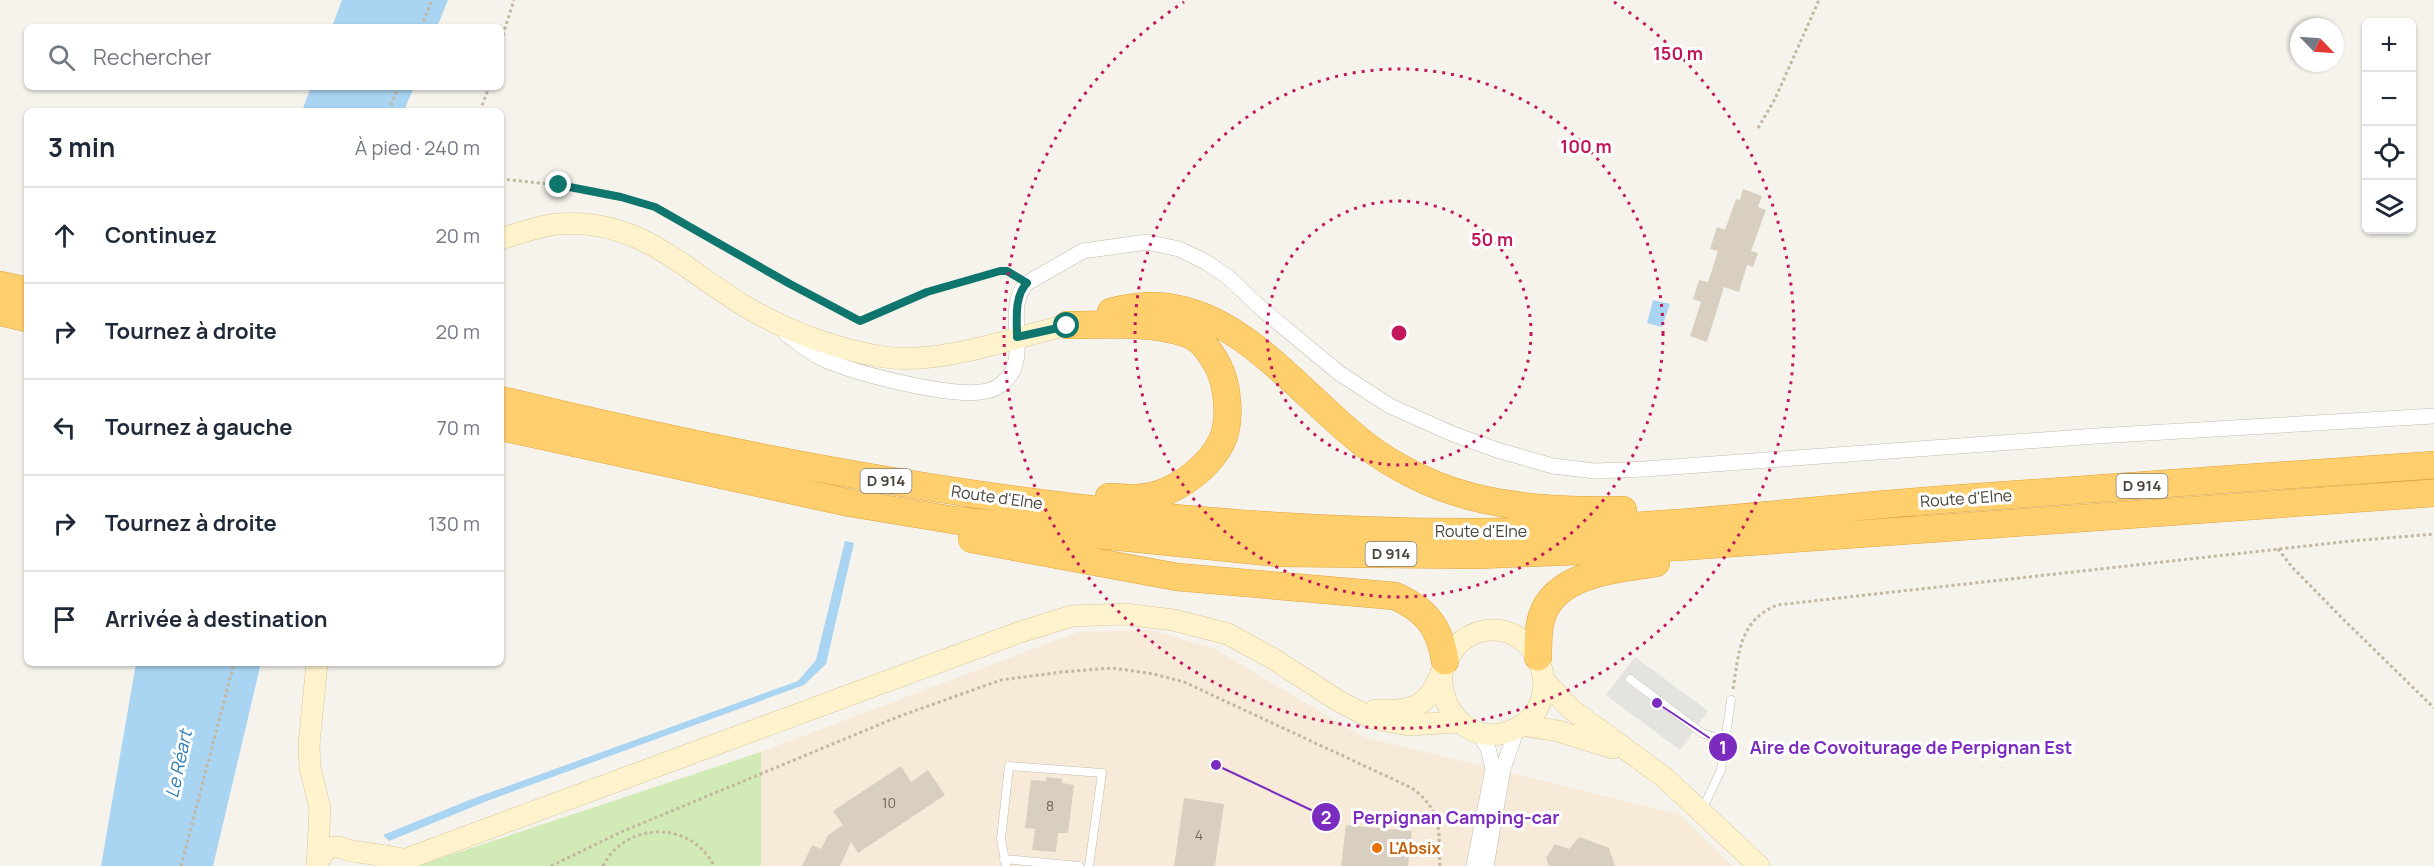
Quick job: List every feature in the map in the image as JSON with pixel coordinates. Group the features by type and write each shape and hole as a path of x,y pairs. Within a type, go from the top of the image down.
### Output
{"highway":[{"path":"0,285 24,290"},
{"path":"1067,326 1129,306 1170,306 1205,317 1250,342 1362,443 1389,462 1440,486 1475,497 1536,509 1851,508"},
{"path":"0,314 24,318"},
{"path":"504,399 843,462 980,484 1077,495 1135,499 1158,495 1184,482 1204,465 1222,442 1228,410 1224,375 1208,347 1186,334 1143,325 1067,326"},
{"name":"Route d'Elne","path":"504,399 635,433 838,473 999,499 1137,515 1277,527 1478,532 1597,529 2434,465"},
{"name":"Route d'Elne","path":"504,428 850,503 953,520 1278,553 1477,555 1630,550 2434,494"},
{"path":"665,464 796,500 936,532 1177,577 1395,596 1421,610 1432,623 1443,647 1444,666"},
{"path":"1541,668 1540,622 1548,603 1569,584 1596,573 1662,562 2063,533 2290,503"}],"main road":[{"path":"504,238 558,224 602,225 636,235 664,251 747,308 788,329 816,339 886,357 938,356 1067,326"},
{"path":"317,864 326,850 339,846 353,855 394,862 1020,632 1072,616 1124,614 1174,620 1228,634 1371,718 1408,725 1459,722"},
{"path":"1337,700 1366,709 1393,711 1417,705 1432,690 1454,648 1467,637 1490,631 1514,635 1527,644 1541,668 1571,709 1642,760 1701,811 1759,866"},
{"path":"317,666 309,745 310,767 320,809 317,864"},
{"path":"1444,666 1441,685 1443,699 1449,711 1459,722 1478,732 1498,734 1519,727 1558,731 1599,742 1642,760"},
{"path":"1519,727 1534,713 1542,698 1541,668"},
{"path":"320,809 353,855"}],"street":[{"path":"747,308 820,358 873,376 945,390 988,391 1005,382 1016,361 1017,307 1022,288 1027,283 1083,251 1146,242 1179,249 1206,262 1228,277 1263,310 1339,374 1390,406 1453,434 1497,450 1553,466 1595,471 2096,436 2434,416"},
{"path":"1486,866 1503,769 1519,727"},
{"path":"1474,866 1493,769 1488,748 1478,732"}],"lane":[{"path":"1630,679 1702,733 1725,741"},
{"path":"1701,811 1721,770 1731,700"},
{"path":"1079,866 1005,863 1001,839 1009,766 1102,773 1089,866"}],"path":[{"path":"423,24 432,0"},
{"path":"504,32 514,0"},
{"path":"1758,128 1775,99 1819,0"},
{"path":"390,108 397,90"},
{"path":"481,108 488,90"},
{"path":"504,179 559,185 621,197 655,207 860,321 927,292 1000,271 1007,271 1027,283"},
{"path":"1731,700 1739,652 1748,628 1761,612 1777,605 2278,549 2434,534"},
{"path":"2278,549 2292,567 2434,708"},
{"path":"181,866 233,666"},
{"path":"551,866 621,832 900,716 1001,680 1112,668 1154,674 1185,682 1412,788 1427,800 1438,819 1440,866"},
{"path":"603,866 615,850 627,842 645,833 666,832 687,837 699,844 714,866"}],"shaded area":[{"path":"1151,630 1215,649 1363,737 1679,814 1732,866 459,866 1078,632"},
{"path":"1635,657 1708,711 1680,750 1606,695"}],"green space":[{"path":"761,752 761,866 419,866 429,862"}],"water":[{"path":"342,0 448,0 438,24 333,24"},
{"path":"310,90 413,90 405,108 303,108"},
{"path":"1653,300 1670,304 1662,327 1647,323"},
{"path":"845,541 854,543 826,664 804,685 487,801 389,841 383,835 472,799 798,681 816,660"},
{"name":"Le Réart","path":"135,666 260,666 213,866 101,866"}],"building":[{"path":"1743,189 1762,196 1758,207 1766,210 1751,251 1758,253 1753,267 1747,265 1739,292 1724,287 1707,342 1690,336 1701,302 1693,299 1699,280 1708,282 1718,251 1710,249 1717,227 1725,230 1736,199 1740,200"},
{"path":"901,766 911,782 928,770 945,795 858,853 851,842 840,866 802,866 812,845 821,849 828,835 843,825 833,811"},
{"path":"1046,777 1062,779 1062,783 1074,785 1068,833 1058,833 1056,852 1032,850 1035,829 1025,828 1031,780 1046,781"},
{"path":"1184,798 1224,804 1215,866 1174,866"},
{"path":"1346,825 1412,831 1408,866 1341,866"},
{"path":"1579,837 1609,848 1615,866 1549,866 1546,858 1555,844 1569,849"}],"place":[{"name":"Aire de Covoiturage de Perpignan Est","path":"1657,703"},
{"name":"Perpignan Camping-car","path":"1216,765"},
{"name":"L'Absix","path":"1377,848"}],"route":[{"path":"559,185 621,197 655,207 860,321 927,292 1007,271 1027,283 1022,288 1017,307 1017,337 1067,326"}]}
